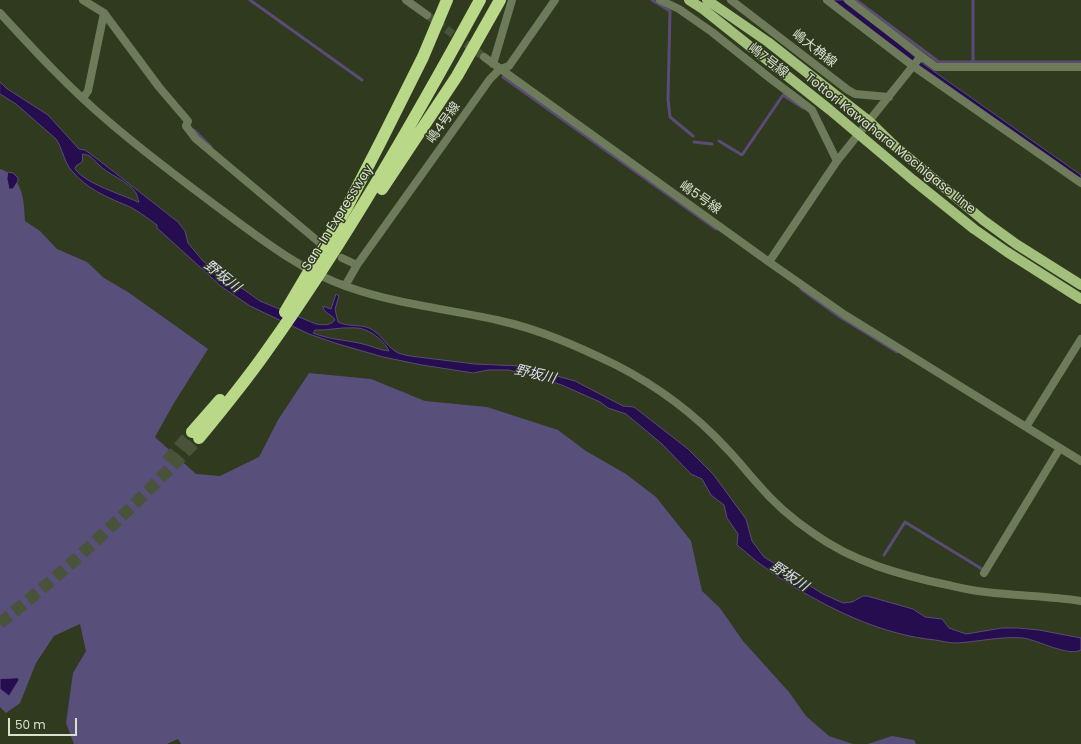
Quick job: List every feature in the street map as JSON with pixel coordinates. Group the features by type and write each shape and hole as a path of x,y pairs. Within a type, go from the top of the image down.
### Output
{"highway":[{"path":"394,147 423,57 447,0"},
{"path":"281,326 307,302 474,0"},
{"path":"394,147 480,0"},
{"path":"196,435 247,373 281,326 347,207 394,147 457,76 500,0"}],"main road":[{"name":"Tottori Kawahara Mochigase Line","path":"689,0 865,128 896,148 983,220 1016,244 1081,285"},
{"name":"Tottori Kawahara Mochigase Line","path":"707,0 768,42 865,128 913,180 974,229 1081,299"}],"street":[{"path":"83,0 104,13 159,87 188,122 186,126 196,139 320,243"},
{"path":"406,0 417,3 427,15"},
{"path":"497,66 512,0"},
{"name":"嶋4号線","path":"345,286 357,265 490,79 497,66 509,66 555,0"},
{"name":"嶋7号線","path":"660,0 679,9 712,32 812,110 837,161"},
{"name":"嶋大桷線","path":"731,0 848,90 855,94 890,97"},
{"path":"827,0 913,66 1081,183"},
{"path":"848,0 936,67 1081,67"},
{"path":"0,13 43,59 106,119 167,169 236,221 299,264 319,275 345,286 378,297 498,320 534,330 567,342 622,368 645,381 692,415 727,449 774,502 812,533 847,554 885,570 926,581 982,592 1081,601"},
{"path":"84,98 88,91 104,13"},
{"path":"769,262 837,161 890,97 921,56"},
{"name":"嶋5号線","path":"484,57 845,315 1081,461"},
{"path":"342,258 357,265"},
{"path":"1026,427 1081,339"},
{"path":"984,572 1060,448"}],"shaded area":[{"path":"0,169 13,178 20,189 25,221 40,231 57,249 87,262 104,278 128,292 208,349 174,403 155,437 196,474 220,476 259,457 278,420 309,373 371,379 425,401 487,407 558,430 586,451 626,474 656,497 691,541 702,591 720,608 743,641 789,692 806,716 829,736 853,744 181,744 178,739 167,744 74,744 66,723 73,673 86,651 80,624 54,636 36,663 20,703 6,713 0,707"},
{"path":"892,736 914,740 916,744 868,744"}],"water":[{"path":"831,0 843,0 922,63 1081,175 1081,179 913,61"},
{"name":"野坂川","path":"0,82 6,88 48,115 79,149 85,150 100,161 178,222 185,231 188,243 203,261 260,301 316,324 326,325 335,320 325,311 323,306 331,309 336,294 339,296 335,309 338,322 361,326 373,330 391,348 400,354 475,364 520,366 575,381 623,406 634,407 688,449 713,474 746,519 752,541 764,557 823,594 843,603 852,602 863,596 867,596 913,609 925,617 942,619 949,628 966,634 1002,628 1018,628 1039,630 1081,638 1081,650 1075,652 1061,650 1023,638 1006,638 956,643 916,637 862,622 828,606 775,575 737,545 738,534 727,518 724,505 711,495 702,479 691,474 662,444 626,414 608,408 600,402 543,378 509,370 488,370 473,373 383,357 309,334 250,306 222,287 157,228 157,225 141,213 102,195 77,177 69,168 56,139 16,104 0,94","holes":["83,154 90,156 102,168 129,185 136,193 139,202 95,184 80,174 75,169 76,166 82,162","357,328 368,331 376,336 389,351 363,344 324,337 313,333 315,330"]},
{"path":"8,172 13,173 18,178 18,181 13,189 9,189 7,179"},
{"path":"18,678 19,680 9,696 0,689 0,679"}],"waterway":[{"path":"250,0 362,80"},
{"path":"652,0 670,11 668,99 670,117 693,136"},
{"path":"856,0 939,62 1081,62"},
{"path":"973,0 973,60"},
{"path":"503,77 716,229"},
{"path":"719,141 742,155 783,95 803,108"},
{"path":"194,130 211,147"},
{"path":"694,142 712,144"},
{"path":"801,289 840,317 897,352"},
{"path":"884,555 905,522 982,569"}],"tunnel":[{"path":"427,15 484,57"},
{"path":"167,461 192,432"},
{"path":"0,623 52,580 103,534 152,487 199,438"}]}
